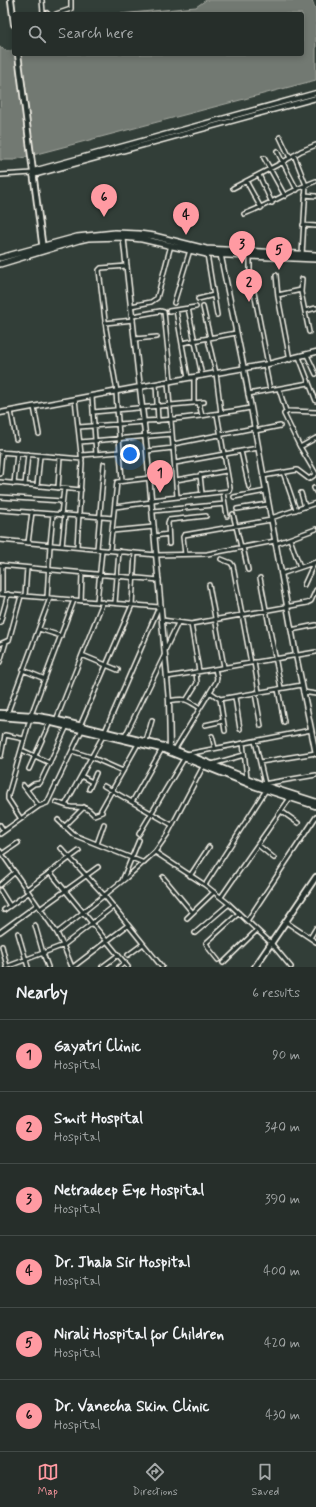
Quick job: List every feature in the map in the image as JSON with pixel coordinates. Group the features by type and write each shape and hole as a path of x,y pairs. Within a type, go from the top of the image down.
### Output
{"highway":[{"path":"123,235 207,254 220,252"},
{"path":"0,258 88,238 123,235 148,235 220,252 302,256 316,255"},
{"path":"0,264 43,249"},
{"path":"302,256 316,259"}],"main road":[{"path":"11,0 12,12"},
{"path":"18,56 43,249"},
{"path":"0,713 56,720 138,744 162,749 172,749"},
{"path":"0,717 30,717 82,728"},
{"path":"103,734 125,736 172,749 263,784 316,802"},
{"path":"186,755 204,765 266,790 316,806"},
{"path":"257,966 316,877"}],"street":[{"path":"42,0 45,12"},
{"path":"62,12 72,9 71,0"},
{"path":"265,110 316,94"},
{"path":"0,174 33,173 265,110 316,98"},
{"path":"280,137 290,158"},
{"path":"233,188 271,169 294,155 316,145"},
{"path":"276,151 297,190"},
{"path":"294,155 306,185 302,256"},
{"path":"264,158 285,196"},
{"path":"258,175 272,202"},
{"path":"246,181 261,208"},
{"path":"244,214 261,208 316,181"},
{"path":"305,195 316,196"},
{"path":"304,226 316,226"},
{"path":"123,235 146,436 172,749"},
{"path":"131,306 151,302 157,298 171,245"},
{"path":"188,378 176,304 190,250"},
{"path":"220,252 244,369 291,630 316,752 260,762"},
{"path":"207,254 217,315"},
{"path":"250,254 250,272 270,390"},
{"path":"122,481 116,392 105,323 100,269 127,266"},
{"path":"276,275 278,295 290,360"},
{"path":"302,279 301,290 309,332"},
{"path":"278,295 301,290"},
{"path":"198,299 214,295"},
{"path":"169,311 196,307"},
{"path":"203,307 216,374 221,413"},
{"path":"188,308 202,376"},
{"path":"305,311 316,308"},
{"path":"105,323 160,311 164,312 170,420 177,497"},
{"path":"182,343 236,333"},
{"path":"135,340 157,337"},
{"path":"0,413 169,381 266,365 290,360 316,352"},
{"path":"307,355 316,374"},
{"path":"299,357 316,401"},
{"path":"194,377 194,403"},
{"path":"248,394 309,383"},
{"path":"156,384 158,421"},
{"path":"263,476 298,470 308,479 316,474 300,447 284,414 286,412 279,389"},
{"path":"92,396 96,454"},
{"path":"76,399 82,457 76,547"},
{"path":"93,412 143,409 204,402"},
{"path":"199,403 202,416"},
{"path":"34,407 39,434"},
{"path":"79,427 170,420 251,408"},
{"path":"11,411 16,439"},
{"path":"286,412 316,412"},
{"path":"115,507 177,497 229,491 230,488 217,414"},
{"path":"173,444 220,434 280,426"},
{"path":"80,442 172,434"},
{"path":"300,447 316,438"},
{"path":"147,451 173,448"},
{"path":"174,463 258,448"},
{"path":"241,451 248,487"},
{"path":"0,474 1,452 40,456 82,457 120,452"},
{"path":"14,484 17,453"},
{"path":"25,485 28,454"},
{"path":"37,486 40,456"},
{"path":"58,488 60,457"},
{"path":"311,466 316,463"},
{"path":"97,549 104,464"},
{"path":"176,480 226,471"},
{"path":"283,472 296,510"},
{"path":"200,475 202,494"},
{"path":"110,550 116,484 118,481 150,478"},
{"path":"0,482 81,490"},
{"path":"61,515 64,488"},
{"path":"314,488 316,492"},
{"path":"234,497 266,491"},
{"path":"223,492 227,516"},
{"path":"301,493 305,507"},
{"path":"0,497 62,501"},
{"path":"185,554 184,536 271,519 316,503"},
{"path":"152,511 225,504"},
{"path":"237,509 268,504"},
{"path":"0,510 114,518"},
{"path":"28,543 32,512"},
{"path":"7,714 39,629 48,598 48,570 53,514"},
{"path":"233,514 248,570"},
{"path":"62,546 65,515"},
{"path":"169,544 169,520 206,516"},
{"path":"112,531 154,527"},
{"path":"0,540 156,555 207,554 290,539 316,529"},
{"path":"155,536 168,534"},
{"path":"290,539 300,567"},
{"path":"97,602 102,550"},
{"path":"115,603 119,551"},
{"path":"0,834 49,800 82,728 132,605 135,553"},
{"path":"221,559 232,564 241,615 252,662 261,726"},
{"path":"281,574 315,562"},
{"path":"304,585 315,562"},
{"path":"159,580 82,574 1,565 1,594 160,607"},
{"path":"0,662 23,596 27,568"},
{"path":"81,601 82,574"},
{"path":"260,578 275,658 284,722"},
{"path":"209,585 224,667"},
{"path":"162,620 191,624 216,620 310,601 316,590"},
{"path":"0,623 8,594"},
{"path":"21,819 8,799 8,795 30,717 74,600"},
{"path":"56,720 103,602"},
{"path":"65,805 103,734 160,607"},
{"path":"125,736 178,623"},
{"path":"187,699 197,683 198,672 191,624"},
{"path":"291,630 316,625"},
{"path":"39,629 61,636"},
{"path":"0,644 6,642"},
{"path":"167,677 316,652"},
{"path":"82,655 118,670"},
{"path":"172,749 217,680 216,669"},
{"path":"23,670 45,679"},
{"path":"210,692 220,699 302,685"},
{"path":"303,692 316,694"},
{"path":"235,697 240,729"},
{"path":"169,701 181,698 187,699 200,708"},
{"path":"220,699 225,731"},
{"path":"146,741 152,720"},
{"path":"205,725 223,721"},
{"path":"29,769 50,722"},
{"path":"139,834 186,755 255,741 311,728 316,725"},
{"path":"26,789 34,784 40,783 67,726"},
{"path":"1,756 5,735 24,739"},
{"path":"212,736 215,748"},
{"path":"255,741 263,784 316,775"},
{"path":"242,743 247,778"},
{"path":"56,802 65,805 84,807 94,815 102,811 138,744"},
{"path":"132,802 162,749"},
{"path":"24,751 50,763"},
{"path":"72,751 91,757 123,771"},
{"path":"212,764 244,755"},
{"path":"57,933 122,881 155,852 172,825 204,765"},
{"path":"89,789 96,773"},
{"path":"81,776 92,782"},
{"path":"23,785 39,806"},
{"path":"104,786 172,825"},
{"path":"205,885 266,790"},
{"path":"221,897 290,798"},
{"path":"64,826 84,807"},
{"path":"281,811 298,822"},
{"path":"247,921 316,817"},
{"path":"58,820 74,835 144,862"},
{"path":"0,824 4,831"},
{"path":"96,844 104,824"},
{"path":"122,881 139,840"},
{"path":"18,843 1,852 57,933 64,945 72,967 128,925"},
{"path":"258,845 274,858"},
{"path":"190,876 210,847"},
{"path":"61,848 104,895 161,967"},
{"path":"4,910 50,872 79,851"},
{"path":"155,852 221,897 271,943 291,967"},
{"path":"0,861 4,857"},
{"path":"40,909 98,867"},
{"path":"0,885 15,872"},
{"path":"50,872 128,967"},
{"path":"163,877 192,912"},
{"path":"0,890 10,906"},
{"path":"186,918 214,892"},
{"path":"195,933 229,904"},
{"path":"0,932 37,905"},
{"path":"2,946 7,967 64,945 113,907"},
{"path":"218,960 206,943 239,913"},
{"path":"286,922 316,942"},
{"path":"35,925 48,967"},
{"path":"310,938 316,928"},
{"path":"223,963 257,930"},
{"path":"18,933 24,960 28,967"},
{"path":"128,955 143,944"},
{"path":"102,967 118,954"},
{"path":"119,967 125,962"}],"shaded area":[{"path":"206,0 312,0 316,11 316,80 14,160 0,160 0,47 7,51 12,50 12,56 304,56 304,12 141,12 196,7"}],"place":[{"name":"Dr. Vanecha Skin Clinic","path":"104,217"},
{"name":"Dr. Jhala Sir Hospital","path":"186,235"},
{"name":"Netradeep Eye Hospital","path":"242,264"},
{"name":"Nirali Hospital for Children","path":"279,270"},
{"name":"Smit Hospital","path":"249,302"},
{"name":"Gayatri Clinic","path":"160,493"}]}
